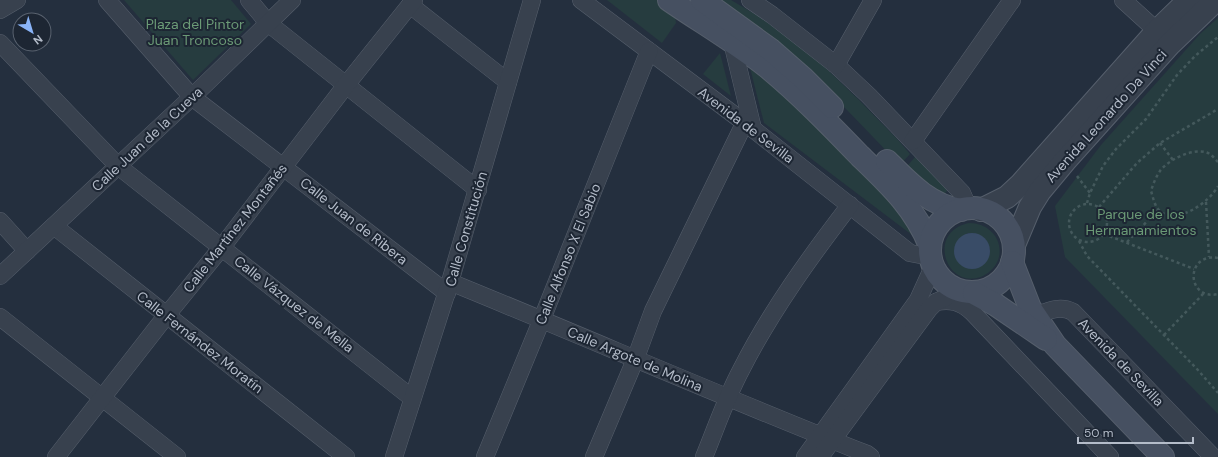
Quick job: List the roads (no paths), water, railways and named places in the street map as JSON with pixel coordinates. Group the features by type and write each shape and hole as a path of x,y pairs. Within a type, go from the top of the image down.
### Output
{"main road":[{"path":"669,0 767,67 844,139 890,186 912,211 925,232 930,263 943,281 953,288 969,292 996,305 1055,345"},
{"path":"702,0 750,34 786,63 915,188 936,202 946,206 993,214 1003,222 1010,233 1013,254 1030,308 1035,316 1055,345 1163,457"},
{"path":"930,263 933,235 938,225 946,217 970,209"},
{"path":"969,292 987,290 998,283 1007,274 1013,254"}],"street":[{"path":"0,10 17,0"},
{"name":"Calle Juan de Ribera","path":"107,0 192,97 449,288"},
{"path":"249,0 268,23 478,190"},
{"name":"Calle Juan de la Cueva","path":"0,276 192,97 292,0"},
{"name":"Calle Constitución","path":"394,457 449,288 532,0"},
{"name":"Avenida de Sevilla","path":"581,0 749,126 910,252 923,265 926,272 930,263 910,252"},
{"path":"836,65 873,0"},
{"path":"913,141 1012,0"},
{"path":"1123,0 1157,31"},
{"name":"Avenida Leonardo Da Vinci","path":"970,209 1007,197 1022,184 1157,31 1189,0"},
{"name":"Avenida Leonardo Da Vinci","path":"1013,254 1030,206 1040,191 1170,44 1216,0"},
{"path":"756,1 836,65 869,96 962,194 970,209"},
{"path":"412,2 508,82"},
{"name":"Calle Martínez Montañés","path":"56,457 222,247 283,166 412,2"},
{"path":"594,457 635,360 659,298 749,126 732,42"},
{"name":"Calle Vázquez de Mella","path":"0,43 118,166 412,398"},
{"name":"Calle Alfonso X El Sabio","path":"485,457 649,51"},
{"path":"704,457 740,370 778,305 850,205"},
{"path":"0,221 27,251"},
{"name":"Calle Fernández Moratín","path":"54,226 346,457"},
{"path":"820,457 826,438 918,300 930,263"},
{"name":"Calle Argote de Molina","path":"449,288 542,319 635,360 867,454 871,457"},
{"path":"805,457 826,438 936,302 969,292 986,328"},
{"path":"936,302 952,301 959,303 972,312 986,328 1029,370 1110,457"},
{"name":"Avenida de Sevilla","path":"1035,316 1047,311 1063,308 1073,312 1213,457"},
{"path":"0,317 177,457"}],"water":[{"path":"972,233 982,236 987,241 990,251 987,261 982,266 972,269 962,266 957,261 954,251 957,241 962,236"}],"park label":[{"name":"Plaza del Pintor Juan Troncoso","path":"195,32"},
{"name":"Parque de los Hermanamientos","path":"1141,222"}]}
